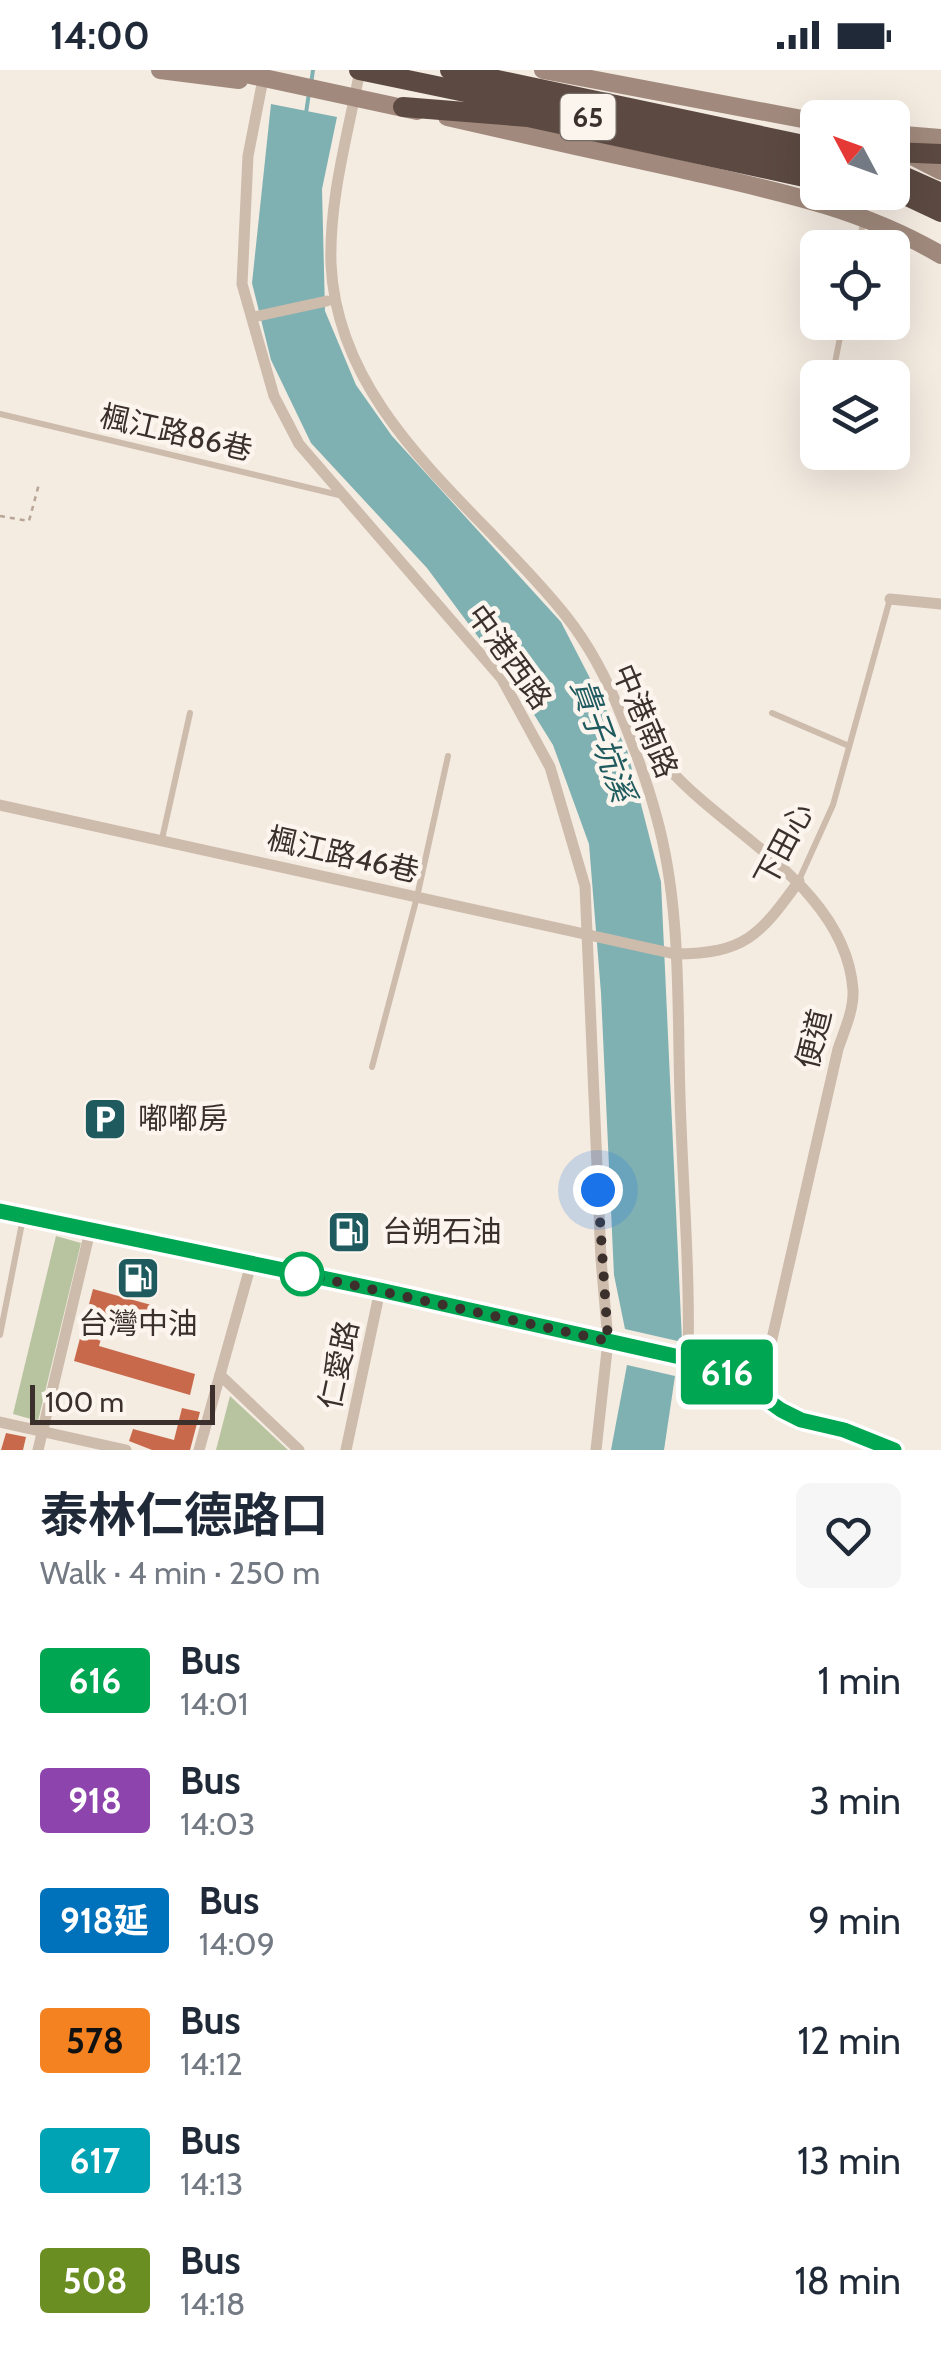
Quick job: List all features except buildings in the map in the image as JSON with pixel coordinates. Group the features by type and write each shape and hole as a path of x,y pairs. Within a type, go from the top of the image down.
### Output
{"highway":[{"name":"65","path":"360,70 800,161"},
{"name":"65","path":"450,70 800,140"},
{"path":"502,70 671,106 800,139"},
{"path":"403,107 528,117 800,176"},
{"path":"910,151 941,154"},
{"path":"910,179 941,192"},
{"path":"910,185 941,184"},
{"path":"910,196 941,212"}],"main road":[{"path":"160,70 251,81 268,76"},
{"path":"227,70 785,193 865,216 941,254"},
{"path":"542,70 800,119"},
{"path":"910,135 941,138"},
{"path":"910,157 941,171"},
{"path":"0,1211 720,1366 759,1397 801,1420 844,1430 894,1450"}],"street":[{"name":"中港南路","path":"360,70 348,96 334,194 331,300 358,370 391,423 568,618 612,692 656,816 668,875 689,1292 684,1358"},
{"name":"中港西路","path":"268,76 248,156 242,284 274,396 299,444 340,495 502,679 550,767 585,886 591,936 600,1260 615,1342 596,1450"},
{"path":"254,316 331,300"},
{"path":"890,599 941,604"},
{"name":"便道","path":"623,718 656,758 696,796 799,881 821,909 850,971 854,993 759,1397"},
{"name":"楓江路46巷","path":"0,805 671,953"},
{"name":"下田心","path":"671,953 712,954 746,942 773,917 799,881"},
{"path":"38,1450 90,1231"},
{"path":"199,1450 251,1264"},
{"name":"仁愛路","path":"346,1450 380,1290"},
{"path":"220,1375 299,1450"},
{"path":"0,1422 126,1450"}],"lane":[{"path":"862,230 865,216"},
{"name":"楓江路86巷","path":"0,414 340,495"},
{"name":"下田心","path":"799,881 833,806 890,599"},
{"path":"162,840 190,713"},
{"path":"772,713 850,746"},
{"path":"372,1067 417,897 448,756"},
{"path":"0,1334 24,1216"}],"path":[{"path":"0,516 29,520 39,484"}],"green space":[{"path":"56,1236 81,1243 38,1421 13,1414"},
{"path":"230,1396 288,1450 216,1450"}],"water":[{"path":"271,104 337,117 322,189 325,311 356,385 392,436 561,622 627,750 661,882 682,1342 625,1329 614,1275 601,993 589,844 553,745 525,700 427,568 311,443 271,360 252,283"},
{"path":"627,1365 675,1376 664,1450 611,1450"}],"waterway":[{"name":"貴子坑溪","path":"311,84 313,70"},
{"name":"貴子坑溪","path":"306,113 309,93"}],"bus line":[{"name":"616","path":"0,1211 720,1366 759,1397 801,1420 844,1430 894,1450"}],"place":[{"name":"嘟嘟房","path":"105,1119"},
{"name":"台朔石油","path":"349,1232"},
{"name":"台灣中油","path":"138,1278"}],"route":[{"path":"302,1274 608,1341 598,1190"}]}
